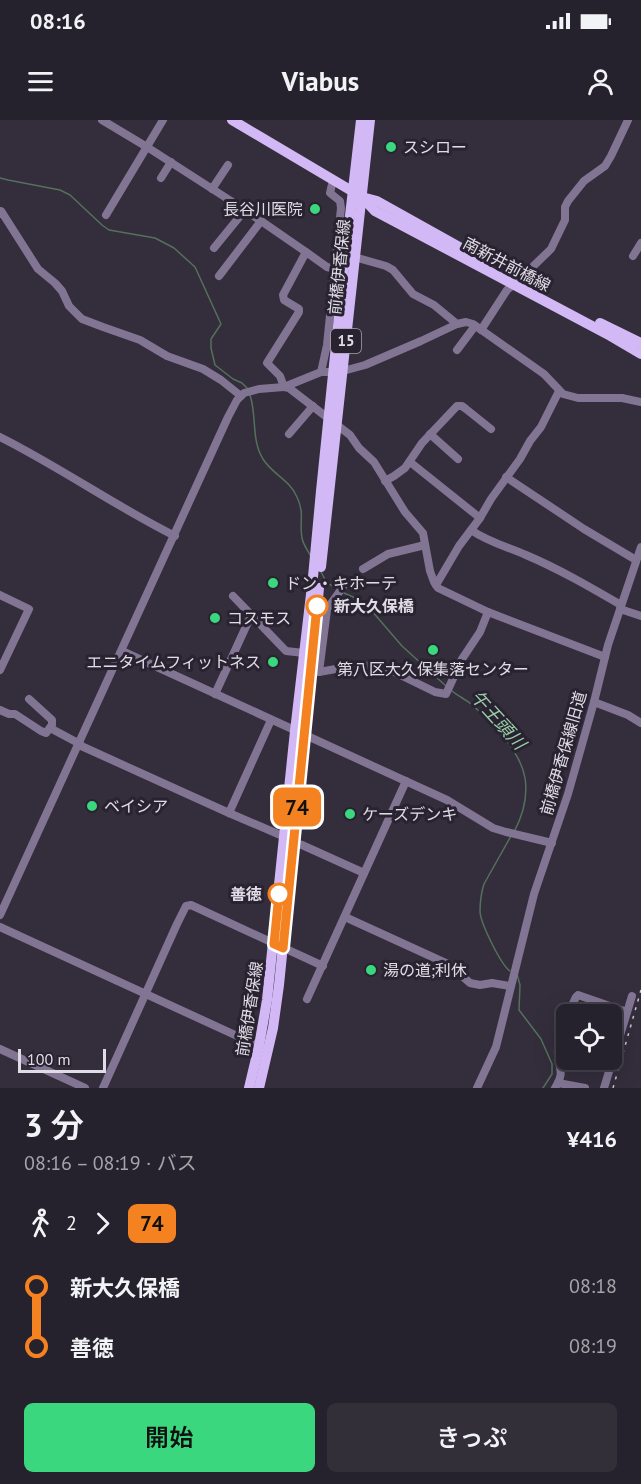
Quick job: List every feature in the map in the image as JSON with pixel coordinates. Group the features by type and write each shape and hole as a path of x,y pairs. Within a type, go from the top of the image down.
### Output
{"main road":[{"name":"南新井前橋線","path":"232,120 357,194 375,211 641,344"},
{"name":"前橋伊香保線","path":"300,733 315,672 316,547 328,418 338,371 354,257 361,120"},
{"name":"前橋伊香保線","path":"259,1088 273,1028 278,946 300,733 304,653 316,580 322,561 337,425 338,371 357,194 370,120"},
{"name":"南新井前橋線","path":"516,282 641,354"},
{"name":"前橋伊香保線","path":"249,1088 278,946"}],"street":[{"path":"102,120 245,210 327,267 335,269"},
{"path":"106,215 163,120"},
{"path":"457,350 478,328 507,290 550,249 565,220 565,207 568,201 584,180 604,166 628,120"},
{"path":"161,178 171,162"},
{"path":"212,189 228,165"},
{"path":"321,372 327,345 342,208 340,201 330,194 333,180"},
{"path":"0,210 38,269 56,283 69,306 82,319 140,340 167,356 203,369 242,394"},
{"path":"214,248 245,210"},
{"path":"219,276 261,221"},
{"path":"633,256 641,243"},
{"path":"284,387 280,376 267,363 299,312 299,309 283,298 306,252"},
{"path":"354,257 393,270 413,294 434,305 457,324"},
{"path":"0,915 228,417 242,394 254,390 284,387 321,372 365,365 466,322 544,374 559,391 568,396 622,398 641,402"},
{"path":"284,387 289,388 350,435 371,459 405,512 423,533 428,565 440,589 488,612 605,657"},
{"path":"436,585 447,564 541,427 559,391"},
{"path":"289,434 313,406"},
{"path":"385,481 399,473 410,462 416,451 455,407 466,409 491,429"},
{"path":"430,434 458,459"},
{"path":"0,437 175,536"},
{"path":"410,462 480,518"},
{"path":"506,477 584,529 636,560"},
{"path":"471,530 581,581 621,607 641,616"},
{"path":"363,569 388,554 425,545"},
{"name":"前橋伊香保線旧道","path":"477,1088 496,1047 534,894 552,843 605,657 641,548"},
{"path":"344,585 327,610 315,672 357,665 384,667 444,695 447,693 462,658 480,632 488,612"},
{"path":"0,595 29,609 0,670"},
{"path":"232,596 286,651 304,653"},
{"path":"215,694 249,620 253,617"},
{"path":"122,651 447,800 487,825 552,843"},
{"path":"0,710 15,714 46,733 53,723 52,720 29,699"},
{"path":"594,702 628,715 641,723"},
{"path":"229,813 271,720"},
{"path":"50,728 229,813 364,873"},
{"path":"307,999 406,781"},
{"path":"103,1088 186,906 191,905 323,966"},
{"path":"345,917 450,965 470,983 510,986"},
{"path":"0,927 259,1046"},
{"path":"573,1004 578,995 604,1004"},
{"path":"622,1023 632,996"},
{"path":"622,1010 627,1012"},
{"path":"0,1048 85,1088"},
{"path":"560,1070 556,1085 585,1088"},
{"path":"604,1088 609,1070"}],"waterway":[{"name":"午王頭川","path":"0,178 60,190 70,195 109,230 155,238 174,248 195,267 221,324 211,339 215,365 247,388"},
{"name":"午王頭川","path":"250,395 259,452 297,497 301,508 302,538 310,555"},
{"name":"午王頭川","path":"321,572 327,583 338,589"},
{"name":"午王頭川","path":"344,593 360,600 371,610 402,646 446,686"},
{"name":"午王頭川","path":"452,691 471,704 496,728 518,758 526,785 522,812 514,832"},
{"name":"午王頭川","path":"510,971 492,944 480,912 484,884 511,836"},
{"name":"午王頭川","path":"517,974 520,985 519,1010 541,1039 552,1064 552,1074 543,1088"}],"railway":[{"path":"613,1088 641,990"}],"bus line":[{"name":"74","path":"279,894 274,944 283,948 317,606"}],"place":[{"name":"スシロー","path":"391,147"},
{"name":"長谷川医院","path":"315,209"},
{"name":"ドン・キホーテ","path":"273,583"},
{"name":"新大久保橋","path":"317,606"},
{"name":"コスモス","path":"215,618"},
{"name":"第八区大久保集落センター","path":"433,650"},
{"name":"エニタイムフィットネス","path":"273,662"},
{"name":"ベイシア","path":"92,806"},
{"name":"ケーズデンキ","path":"350,814"},
{"name":"善徳","path":"279,894"},
{"name":"湯の道;利休","path":"371,970"}]}
